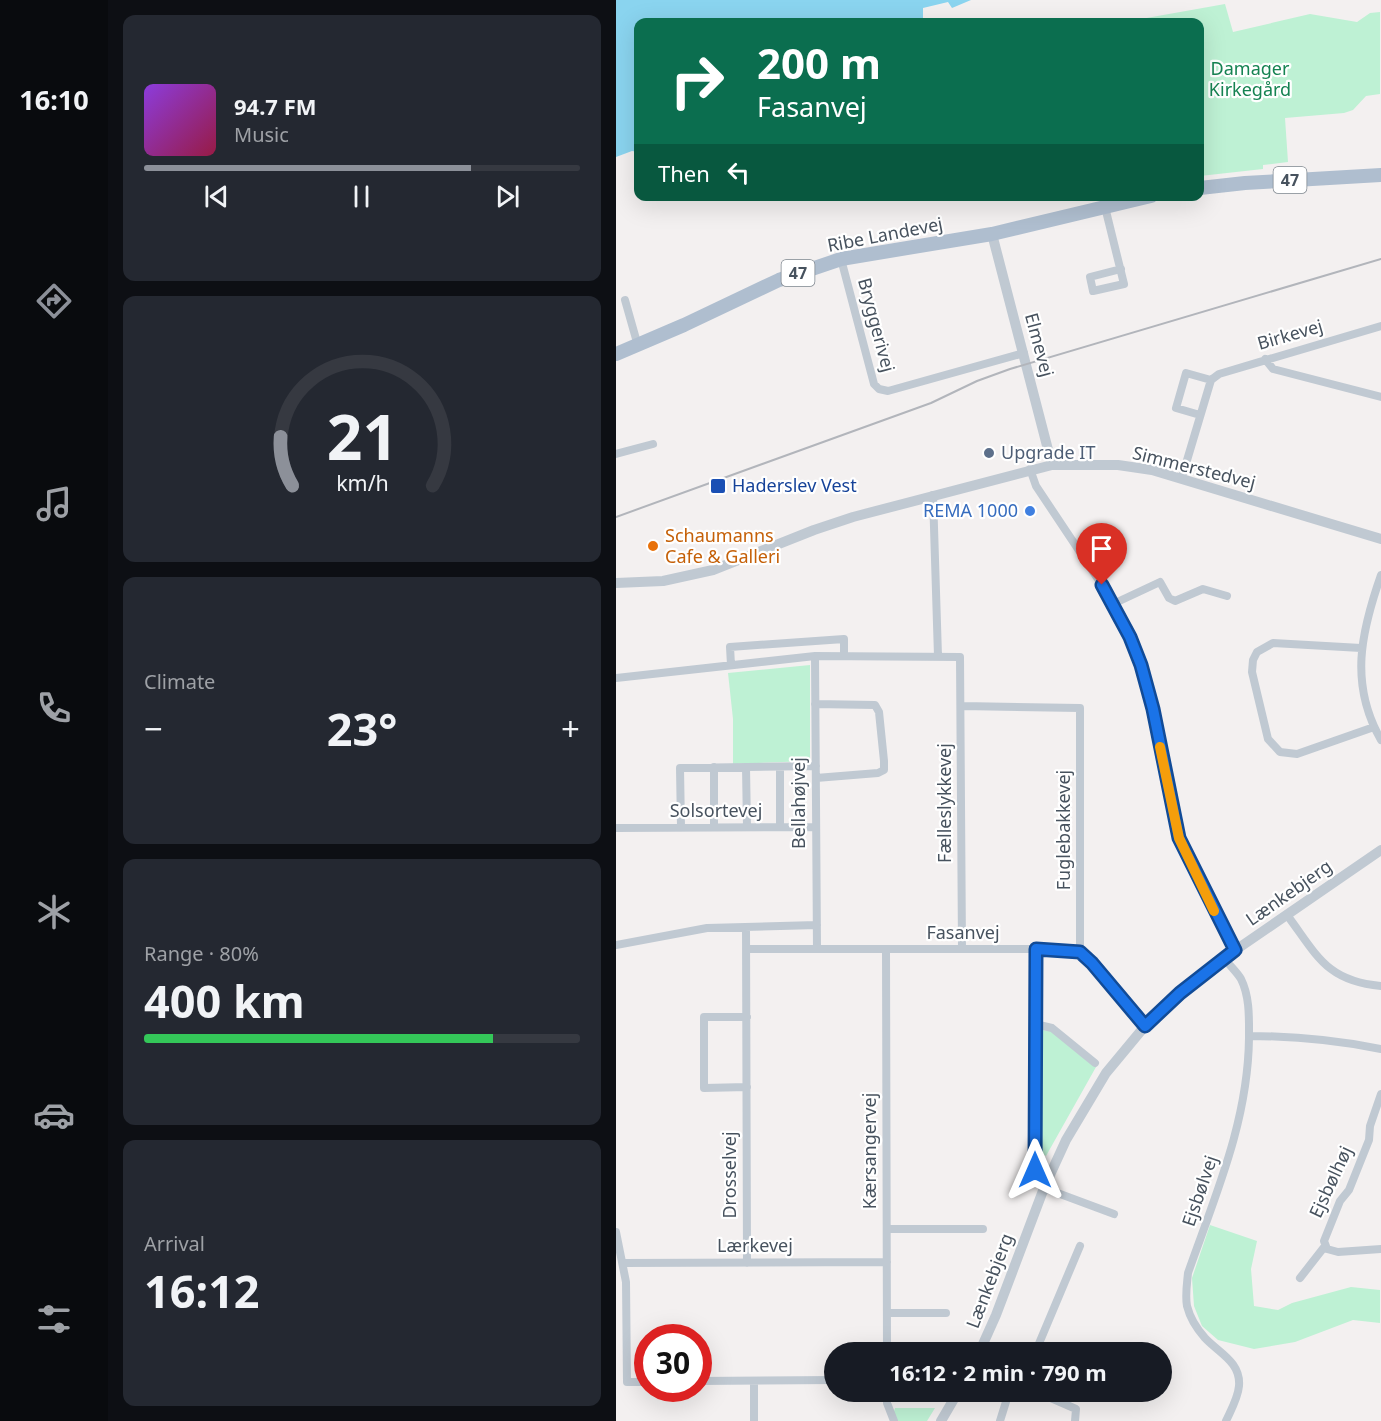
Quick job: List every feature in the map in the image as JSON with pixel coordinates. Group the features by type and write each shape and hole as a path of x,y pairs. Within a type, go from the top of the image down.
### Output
{"main road":[{"name":"47","path":"1204,188 1381,175"},
{"name":"Ribe Landevej","path":"616,354 638,346 779,280 841,259 992,234 1131,201"}],"street":[{"path":"1105,207 1121,269"},
{"name":"Elmevej","path":"992,234 1052,465"},
{"name":"Bryggerivej","path":"841,259 874,384 879,389 888,391 1024,353"},
{"path":"625,300 638,346"},
{"name":"Birkevej","path":"1212,380 1219,374 1265,359 1381,326"},
{"path":"1265,359 1273,369 1381,397"},
{"path":"1182,477 1212,380 1186,373 1176,408 1200,415"},
{"path":"616,454 653,444"},
{"name":"Simmerstedvej","path":"616,583 663,581 713,570 824,527 933,495 1052,465 1118,465 1152,470 1182,477 1381,539"},
{"path":"1030,470 1036,486 1102,585 1130,637 1146,683 1179,838 1235,950"},
{"path":"616,678 815,656 938,656 933,495"},
{"path":"1381,575 1377,599 1361,648 1362,681 1374,727 1381,740"},
{"path":"1113,604 1160,582 1169,598 1175,601 1203,589 1227,596"},
{"path":"731,665 730,646 791,641 844,639 844,656"},
{"path":"1361,648 1273,643 1257,652 1253,660 1252,672 1268,739 1280,752 1297,754 1374,727"},
{"name":"Bellahøjvej","path":"815,656 817,948"},
{"name":"Fælleslykkevej","path":"938,656 960,657 962,949"},
{"path":"815,704 874,705 878,712 884,761 884,770 878,774 816,778"},
{"name":"Fuglebakkevej","path":"962,706 1080,708 1080,952"},
{"path":"681,827 680,768 816,766"},
{"path":"714,767 714,827"},
{"path":"746,767 747,827"},
{"path":"780,767 780,827"},
{"name":"Solsortevej","path":"616,828 816,827"},
{"name":"Lænkebjerg","path":"984,1342 1044,1188 1066,1140 1106,1073 1145,1026 1224,958 1381,850"},
{"path":"1287,915 1322,961 1336,974 1362,984 1381,986"},
{"path":"616,945 707,928 817,925"},
{"name":"Drosselvej","path":"746,927 748,949 747,1263"},
{"name":"Fasanvej","path":"748,949 1036,949 1080,952"},
{"name":"Kærsangervej","path":"886,949 887,1342"},
{"path":"1035,1170 1036,949"},
{"path":"1080,952 1145,1026"},
{"name":"Ejsbølvej","path":"1224,958 1240,979 1247,998 1249,1036 1246,1090 1236,1136 1188,1273 1186,1289 1187,1306 1194,1323 1206,1339 1230,1359 1238,1375 1239,1386 1226,1421"},
{"path":"747,1017 704,1017 704,1088 747,1087"},
{"path":"1035,1024 1052,1028 1095,1064"},
{"path":"1249,1036 1336,1040 1381,1049"},
{"name":"Ejsbølhøj","path":"1300,1278 1324,1245 1324,1238 1340,1201 1350,1190 1369,1140 1370,1126 1380,1097"},
{"path":"1044,1188 1114,1214"},
{"path":"887,1229 983,1229"},
{"path":"616,1233 626,1282 627,1382 634,1382"},
{"name":"Ejsbølhøj","path":"1324,1245 1327,1249 1338,1252 1381,1249"},
{"path":"1040,1342 1080,1246"},
{"name":"Lærkevej","path":"623,1263 887,1262"},
{"path":"888,1313 946,1313"},
{"path":"712,1381 824,1380"},
{"path":"754,1381 754,1421"},
{"path":"887,1402 894,1421"},
{"path":"941,1421 952,1402"},
{"path":"1000,1421 1006,1402"},
{"path":"1060,1402 1076,1409 1075,1421"}],"green space":[{"name":"Damager Kirkegård","path":"1225,4 1233,32 1310,14 1357,22 1370,13 1380,12 1380,94 1366,96 1353,110 1344,113 1285,118 1288,162 1263,165 1263,169 1204,176 1204,18 1146,18"},
{"path":"810,665 810,761 733,764 733,719 728,673"},
{"path":"1038,1031 1051,1031 1096,1067 1046,1156 1039,1151"},
{"path":"1210,1225 1257,1241 1251,1269 1254,1306 1278,1310 1292,1303 1351,1287 1380,1290 1380,1323 1353,1320 1295,1342 1254,1349 1218,1340 1202,1326 1194,1306 1192,1278"},
{"path":"895,1408 935,1408 927,1421 891,1421"}],"water":[{"path":"616,0 971,0 952,8 948,2 923,8 923,18 634,18 634,151 616,157"}],"railway":[{"path":"616,517 931,403 977,381 1010,369 1381,259"}],"slow traffic":[{"path":"1160,747 1179,838 1214,911"}],"place":[{"name":"Upgrade IT","path":"989,453"},
{"name":"Haderslev Vest","path":"718,486"},
{"name":"REMA 1000","path":"1030,511"},
{"name":"Schaumanns Cafe & Galleri","path":"653,546"}],"route":[{"path":"1035,1170 1036,949 1080,952 1145,1026 1180,993 1235,950 1179,838 1153,709 1141,665 1130,637 1102,585"}]}
